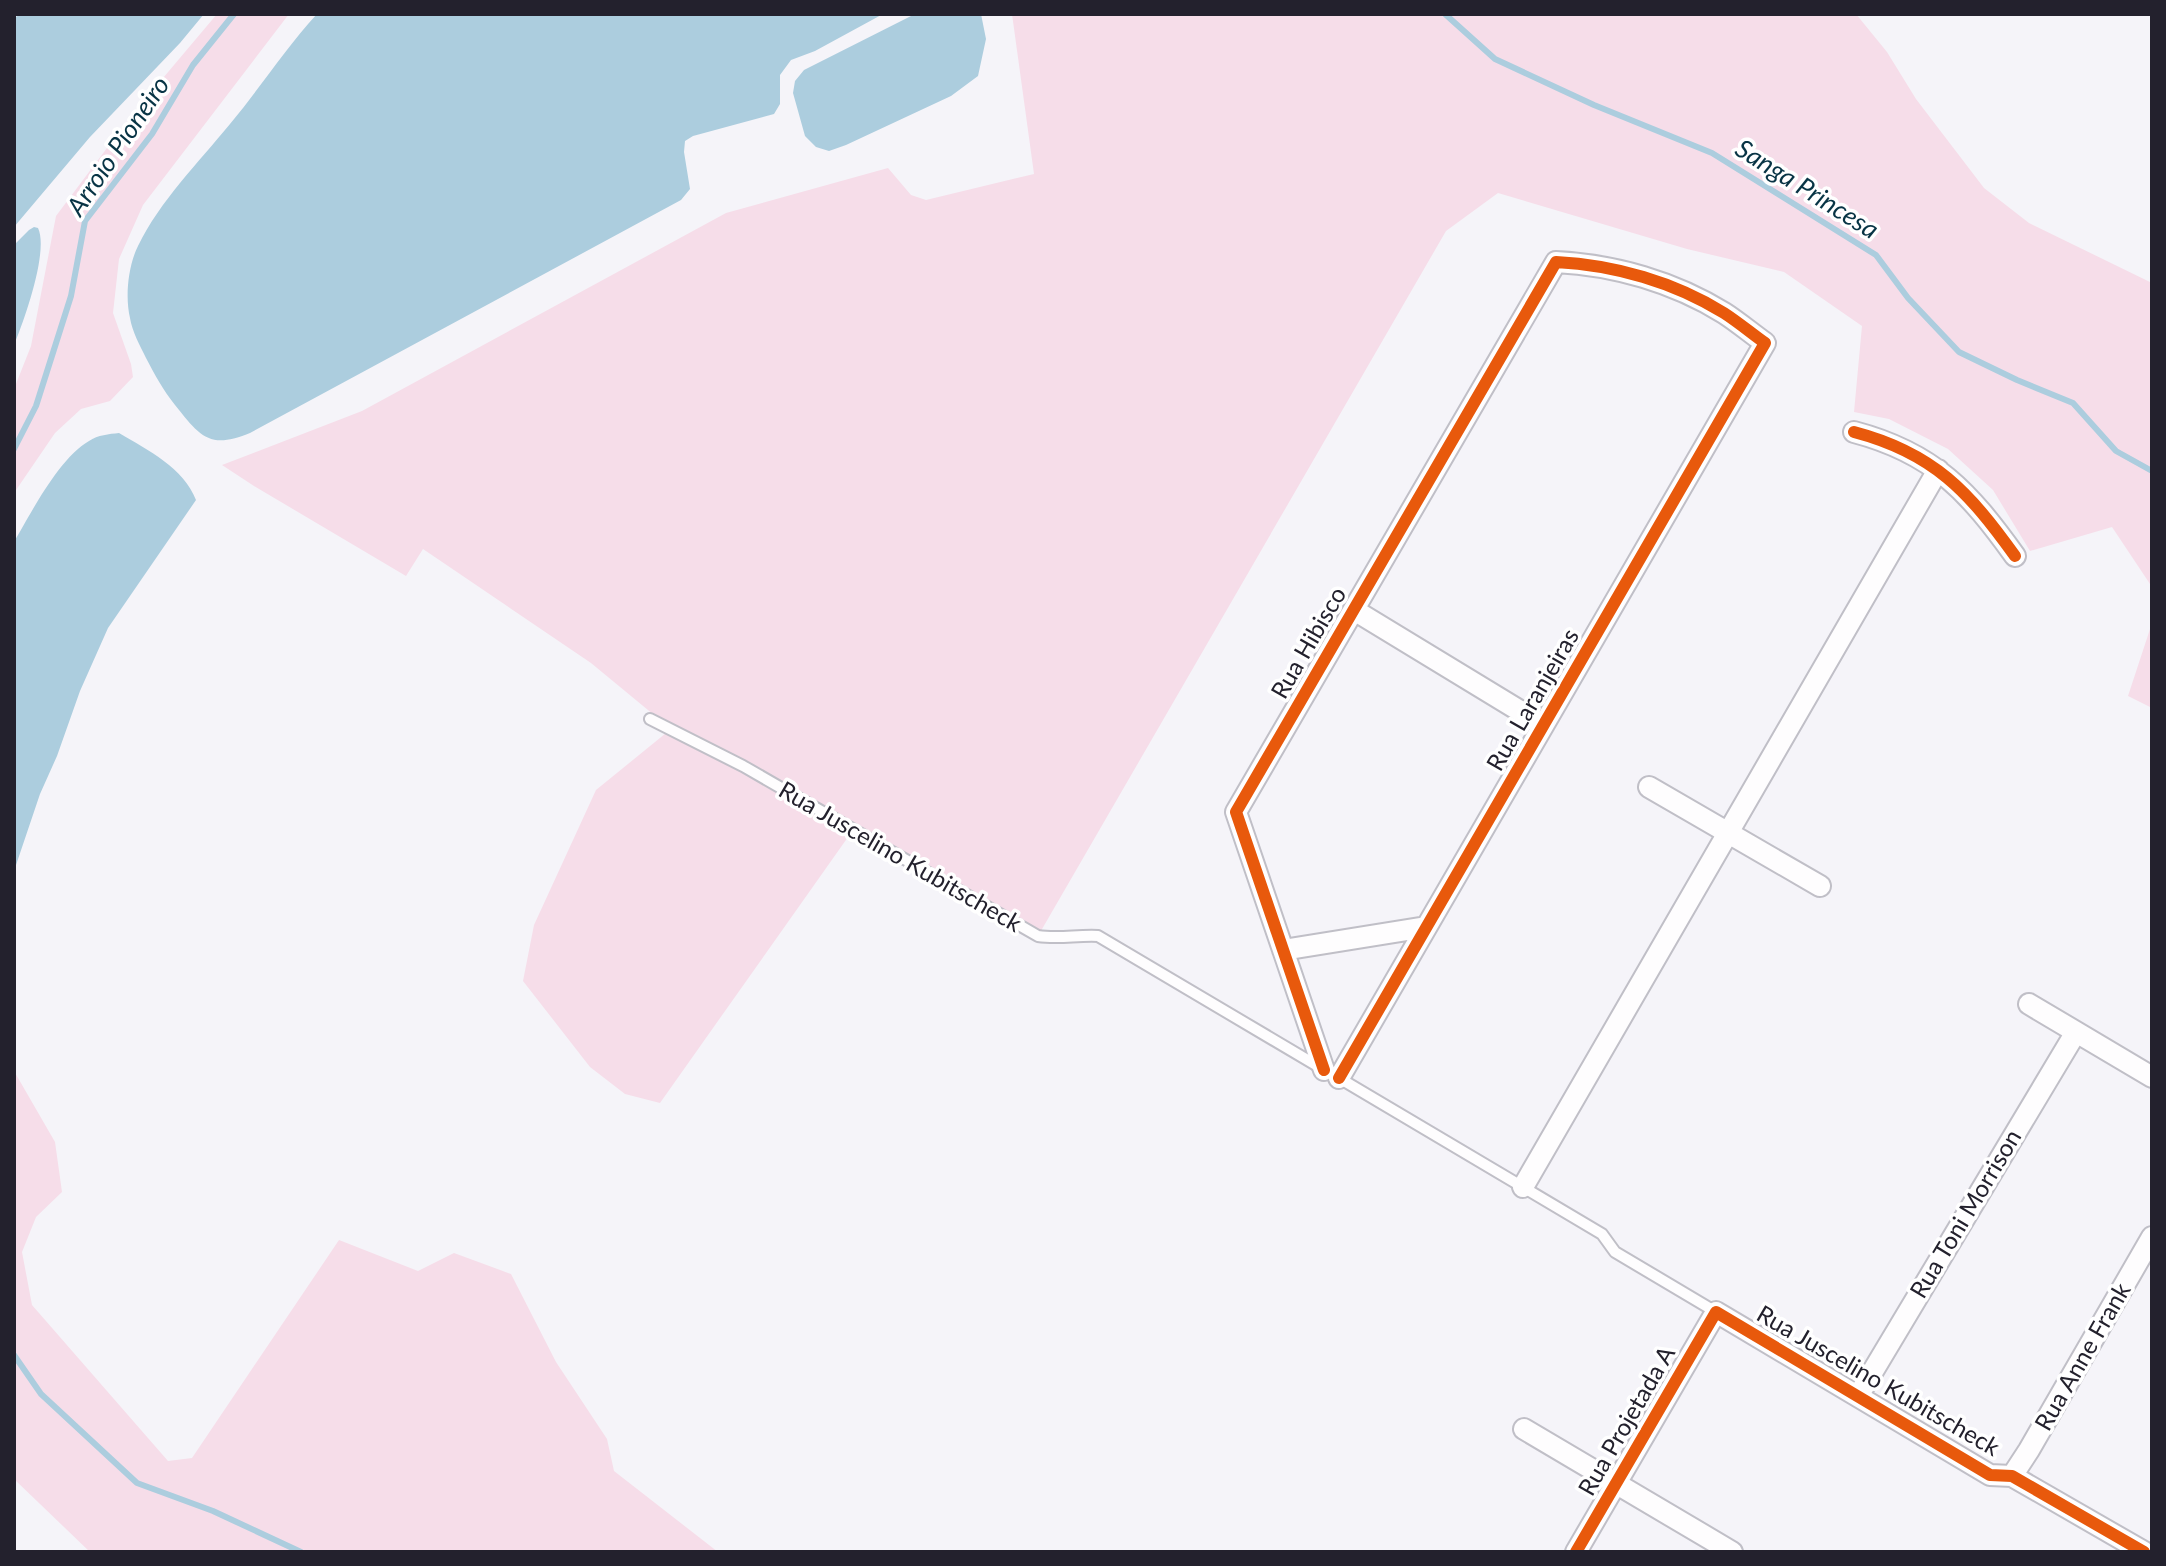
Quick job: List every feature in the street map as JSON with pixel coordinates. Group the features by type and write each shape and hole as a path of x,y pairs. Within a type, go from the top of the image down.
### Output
{"street":[{"name":"Rua Laranjeiras","path":"1332,1074 1426,927 1765,343 1723,313 1678,290 1618,269 1587,263 1556,262"},
{"name":"Rua Hibisco","path":"1332,1074 1283,950 1236,812 1556,262"},
{"path":"1854,432 1881,439 1916,456 1954,481 1987,516 2015,556"},
{"path":"1523,1187 1938,470"},
{"path":"1354,610 1543,725"},
{"path":"1649,787 1820,886"},
{"path":"1283,950 1426,927"},
{"path":"2029,1004 2152,1077"},
{"name":"Rua Toni Morrison","path":"1858,1396 2076,1032"},
{"name":"Rua Anne Frank","path":"2012,1476 2152,1237"},
{"name":"Rua Juscelino Kubitscheck","path":"1716,1312 1990,1475 2012,1476 2144,1552"},
{"name":"Rua Projetada A","path":"1576,1552 1716,1312"},
{"path":"1524,1429 1732,1552"}],"lane":[{"name":"Rua Juscelino Kubitscheck","path":"650,719 743,766 1038,936 1052,939 1098,936 1602,1234 1615,1252 1716,1312"}],"shaded area":[{"path":"217,14 289,14 143,205 119,259 113,313 133,377 110,401 81,409 55,433 14,493 14,389 31,346 56,216 131,116"},
{"path":"1012,14 1856,14 1887,52 1916,99 1984,188 2029,223 2152,283 2152,587 2112,527 2030,551 1993,490 1948,449 1889,419 1854,412 1862,326 1784,272 1687,249 1498,193 1446,231 1038,936 853,830 660,1103 625,1094 590,1067 523,981 534,925 596,790 671,729 591,663 423,549 406,576 222,465 362,411 726,213 888,168 911,195 926,200 1034,174"},
{"path":"2152,623 2152,708 2128,696"},
{"path":"14,1071 55,1142 62,1192 36,1217 22,1252 32,1305 168,1461 192,1458 339,1240 418,1271 454,1253 511,1274 556,1362 607,1439 614,1471 718,1552 90,1552 14,1479"}],"water":[{"path":"21,14 204,14 90,137 14,227 14,18"},
{"path":"317,14 883,14 815,51 791,60 780,75 780,104 774,114 693,136 685,141 690,189 681,200 250,433 215,440 199,432 175,405 139,343 128,310 132,263 147,229 168,198"},
{"path":"915,14 981,14 986,39 978,76 951,96 846,145 829,151 816,147 805,136 793,93 795,81 804,70"},
{"path":"34,227 38,228 41,239 38,269 14,345 14,245"},
{"path":"119,433 174,469 196,500 108,628 40,794 14,871 14,542 67,460 92,439"}],"waterway":[{"name":"Arroio Pioneiro","path":"14,449 36,406 71,296 85,221 152,134 193,65 234,14"},
{"name":"Sanga Princesa","path":"1445,14 1495,59 1594,105 1712,153 1876,255 1908,298 1959,352 2073,403 2116,451 2152,471"},
{"path":"14,1355 41,1394 137,1483 213,1511 301,1552"}],"cycle path":[{"path":"1324,1070 1236,812 1556,262 1622,271 1685,292 1724,313 1765,343 1339,1078"},
{"path":"1854,432 1906,451 1947,478 1982,513 2015,556"},
{"path":"1576,1552 1716,1312 1990,1475 2012,1476 2144,1552"}]}
